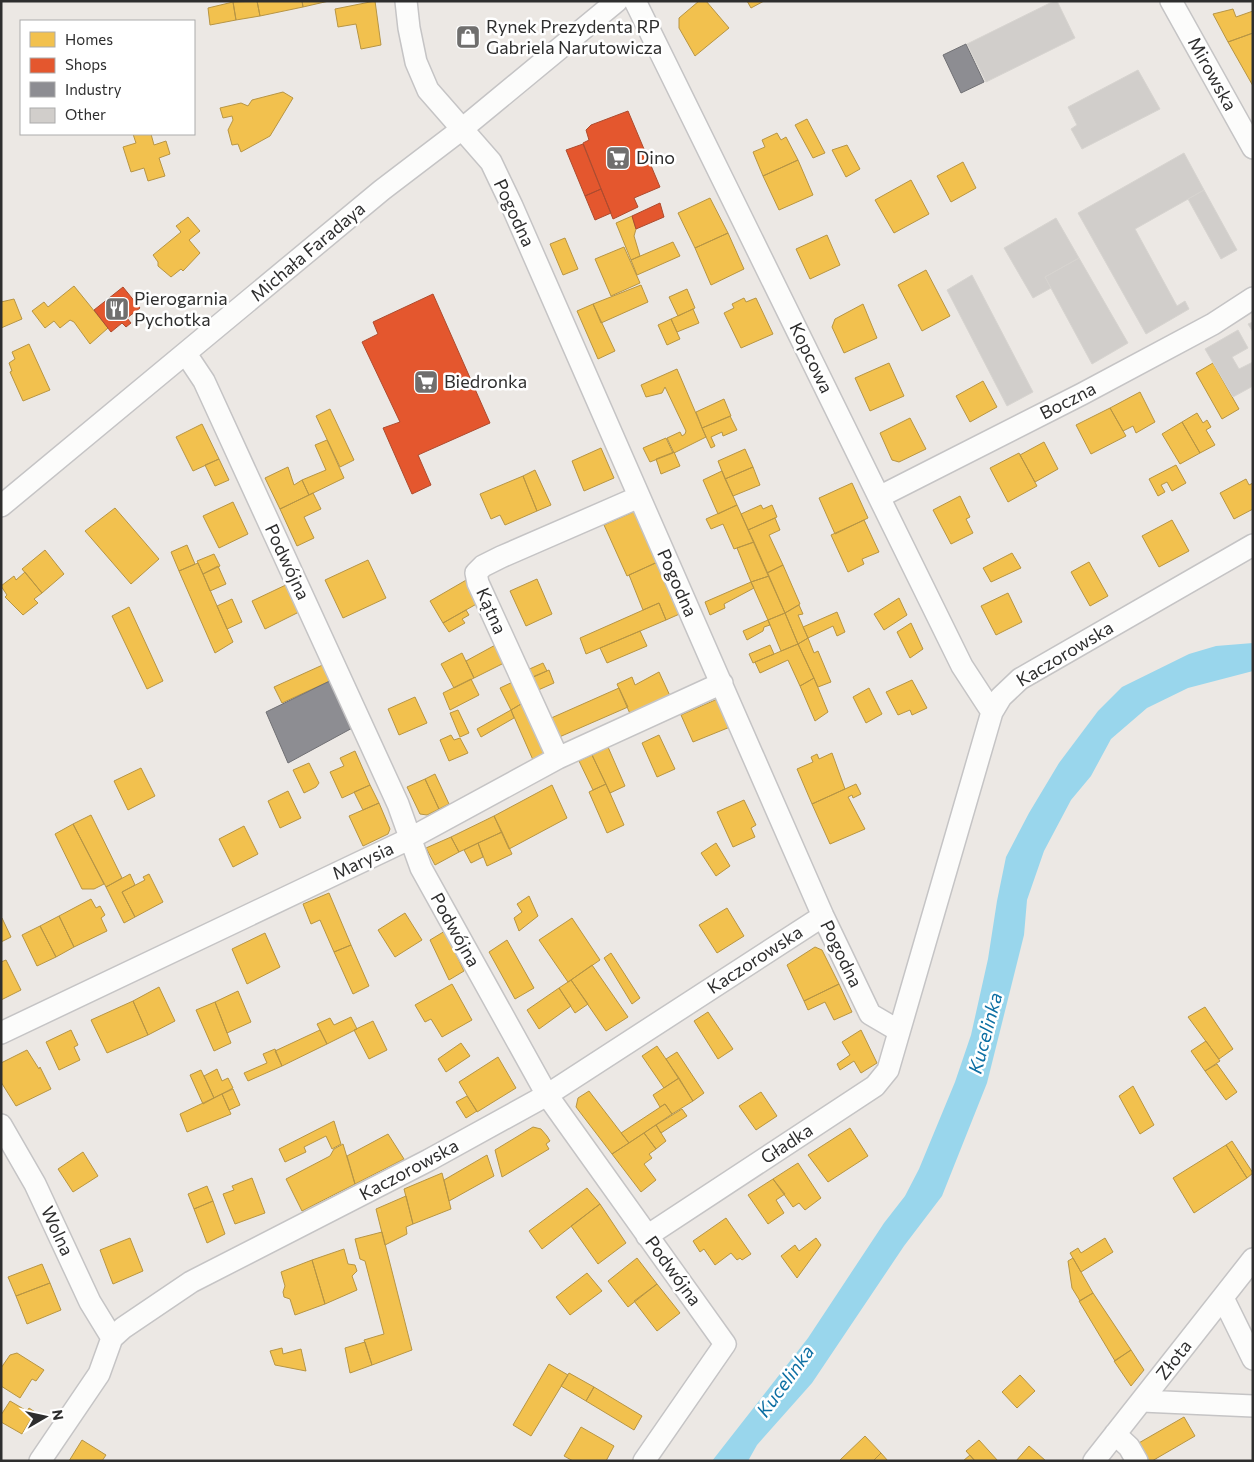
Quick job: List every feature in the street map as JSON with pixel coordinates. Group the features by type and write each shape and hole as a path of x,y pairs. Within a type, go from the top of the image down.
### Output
{"street":[{"path":"406,1 416,62 428,90 462,128"},
{"name":"Michała Faradaya","path":"1,506 382,190 462,128 617,1"},
{"name":"Kopcowa","path":"635,1 962,666 992,712"},
{"name":"Mirowska","path":"1171,1 1253,148"},
{"name":"Pogodna","path":"462,128 491,162 512,206 722,683 822,916 870,1014 898,1031"},
{"name":"Boczna","path":"879,497 1108,380 1213,324 1253,298"},
{"name":"Podwójna","path":"186,354 204,381 398,804 421,868 547,1095 725,1344 644,1461"},
{"name":"Kątna","path":"558,758 478,583 476,574 483,566 501,557 639,497"},
{"name":"Kaczorowska","path":"898,1031 992,712 1001,697 1020,679 1253,545"},
{"name":"Marysia","path":"1,1033 409,839 558,758 722,683"},
{"name":"Kaczorowska","path":"112,1338 123,1328 191,1282 429,1160 547,1095 822,916"},
{"name":"Gładka","path":"647,1236 875,1086 888,1070 898,1031"},
{"name":"Wolna","path":"1,1125 35,1184 90,1302 112,1338"},
{"name":"Złota","path":"1094,1461 1253,1259"},
{"path":"1223,1298 1253,1359"},
{"path":"40,1461 99,1374 112,1338"},
{"path":"1142,1401 1253,1406"},
{"path":"1115,1434 1129,1447 1137,1461"}],"water":[{"name":"Kucelinka","path":"1253,643 1253,671 1188,688 1147,708 1111,739 1091,776 1071,800 1044,851 1027,900 1024,935 987,1083 942,1196 904,1246 812,1383 757,1445 748,1461 712,1461 808,1338 884,1223 905,1196 919,1169 955,1082 971,1035 988,959 1006,857 1029,813 1059,763 1098,711 1122,687 1189,654 1216,646"}],"building: Homes":[{"path":"257,1 260,16 236,20 233,2"},
{"path":"257,1 302,1 303,7 260,16"},
{"path":"302,1 329,1 303,7"},
{"path":"375,1 381,45 361,49 356,24 338,27 335,9"},
{"path":"699,1 706,1 729,28 695,56 679,28 679,18"},
{"path":"747,1 764,1 751,8"},
{"path":"233,2 236,20 210,25 208,8"},
{"path":"1233,9 1236,17 1253,11 1253,33 1228,42 1213,14"},
{"path":"1253,33 1253,86 1228,42"},
{"path":"283,92 293,98 270,136 241,152 238,144 232,145 228,130 233,120 232,116 223,118 220,108 241,103 248,106 252,100"},
{"path":"807,119 825,153 813,158 795,125"},
{"path":"777,133 781,140 786,137 798,160 763,176 753,152 765,147 762,140"},
{"path":"133,135 151,135 154,145 166,141 170,154 159,158 165,176 148,181 144,168 131,172 123,147 136,143"},
{"path":"847,145 860,169 846,177 832,150"},
{"path":"798,160 813,195 779,210 763,176"},
{"path":"963,162 976,188 951,202 937,176"},
{"path":"911,180 929,214 894,233 875,200"},
{"path":"710,198 728,233 695,248 678,213"},
{"path":"632,216 636,229 634,236 640,256 631,260 616,223"},
{"path":"188,217 200,231 189,240 200,253 183,271 181,269 171,277 158,266 158,262 153,255 181,232 176,226"},
{"path":"728,233 744,269 711,285 695,248"},
{"path":"827,235 840,265 810,279 796,249"},
{"path":"565,238 578,269 563,275 550,244"},
{"path":"673,242 680,256 637,275 631,260"},
{"path":"624,247 640,283 611,296 595,259"},
{"path":"926,270 950,316 922,331 898,285"},
{"path":"641,285 648,302 601,323 593,304"},
{"path":"74,286 108,328 90,344 74,322 70,320 60,328 54,321 45,328 32,311 44,302 48,307"},
{"path":"687,289 695,308 678,316 669,297"},
{"path":"744,298 746,302 756,298 773,334 741,348 724,313 734,308 732,304"},
{"path":"14,299 22,319 1,328 1,302"},
{"path":"593,304 615,351 598,359 577,311"},
{"path":"863,304 877,338 844,353 832,327 835,319"},
{"path":"693,309 699,323 677,332 671,319"},
{"path":"671,319 680,339 667,345 658,325"},
{"path":"29,344 50,390 23,401 10,372 12,371 9,363 15,359 12,352"},
{"path":"889,363 904,396 870,411 855,378"},
{"path":"1213,363 1239,409 1222,419 1196,373"},
{"path":"677,369 706,437 674,453 667,438 680,432 682,436 686,431 665,387 662,393 646,397 641,385"},
{"path":"983,381 997,407 970,422 956,396"},
{"path":"1140,392 1155,422 1136,433 1133,426 1123,431 1110,408"},
{"path":"724,399 731,416 702,428 696,412"},
{"path":"1110,408 1126,436 1091,454 1076,425"},
{"path":"330,409 354,460 340,467 316,416"},
{"path":"1197,413 1203,423 1207,420 1211,427 1206,430 1215,445 1200,453 1182,422"},
{"path":"730,416 737,430 723,436 722,432 711,437 715,446 711,448 702,428"},
{"path":"910,418 926,449 899,462 892,460 880,433"},
{"path":"1182,422 1200,453 1180,464 1162,434"},
{"path":"202,424 219,459 193,471 176,437"},
{"path":"666,438 673,453 650,462 643,448"},
{"path":"327,440 344,478 309,495 302,480 326,470 315,445"},
{"path":"1044,442 1058,469 1035,482 1020,455"},
{"path":"601,448 614,478 584,491 572,461"},
{"path":"745,449 753,467 725,479 718,461"},
{"path":"674,452 680,466 661,474 656,459"},
{"path":"1019,453 1037,486 1008,502 990,468"},
{"path":"219,459 229,480 215,486 205,465"},
{"path":"1176,465 1186,483 1172,491 1167,482 1161,485 1165,492 1158,496 1149,479"},
{"path":"288,467 294,485 302,480 309,495 280,509 265,478"},
{"path":"753,467 760,485 733,496 725,479"},
{"path":"535,470 551,505 537,511 523,476"},
{"path":"722,471 737,505 718,514 703,480"},
{"path":"523,476 537,511 505,525 500,515 491,519 480,494"},
{"path":"1246,479 1249,485 1253,483 1253,509 1234,519 1220,493"},
{"path":"852,483 868,518 835,534 819,498"},
{"path":"313,493 321,509 304,517 314,538 297,546 280,509"},
{"path":"960,496 970,517 966,519 973,533 951,544 933,510"},
{"path":"233,502 248,534 219,548 203,516"},
{"path":"737,505 754,542 734,549 723,524 711,529 706,519"},
{"path":"761,505 763,509 772,505 777,517 748,530 741,514"},
{"path":"115,508 159,559 131,584 85,531"},
{"path":"640,509 662,560 627,576 604,525"},
{"path":"775,518 780,530 769,535 783,565 767,573 748,530"},
{"path":"864,520 879,552 862,559 864,564 848,572 831,535"},
{"path":"1172,520 1189,551 1159,567 1142,536"},
{"path":"754,542 769,576 751,582 737,548"},
{"path":"187,545 195,564 179,571 171,552"},
{"path":"45,550 64,574 42,593 22,569"},
{"path":"1012,553 1021,568 991,582 983,568"},
{"path":"214,554 220,566 203,574 197,561"},
{"path":"368,560 386,598 343,618 325,580"},
{"path":"662,560 684,612 666,620 659,603 643,610 629,575"},
{"path":"1089,562 1108,596 1090,606 1071,572"},
{"path":"198,563 233,642 215,653 179,571"},
{"path":"783,565 800,604 785,613 767,573"},
{"path":"218,566 226,584 210,591 203,574"},
{"path":"25,572 42,593 34,599 38,603 23,615 5,597 7,595 1,586 14,576 16,580"},
{"path":"769,576 785,613 768,620 751,582"},
{"path":"468,579 480,602 443,623 430,601"},
{"path":"537,579 552,614 526,626 510,591"},
{"path":"751,582 754,588 724,604 725,608 710,615 705,602"},
{"path":"290,583 303,610 265,629 252,601"},
{"path":"1008,593 1022,622 996,635 981,606"},
{"path":"899,598 907,615 884,630 874,614"},
{"path":"232,599 242,622 227,629 217,606"},
{"path":"659,603 666,620 586,654 580,638"},
{"path":"799,605 803,614 798,615 808,638 798,644 785,613"},
{"path":"129,607 163,681 147,689 112,616"},
{"path":"466,610 469,615 462,619 465,623 449,632 443,623"},
{"path":"837,612 845,632 837,636 833,626 808,638 803,627"},
{"path":"785,613 798,644 781,651 768,620"},
{"path":"768,620 770,625 764,627 763,631 747,640 743,631"},
{"path":"911,623 923,649 910,658 897,632"},
{"path":"640,631 647,646 607,663 600,648"},
{"path":"808,638 814,653 818,651 831,682 818,687 798,644"},
{"path":"499,643 508,661 474,678 466,661"},
{"path":"798,644 814,678 800,686 788,660 760,673 755,662"},
{"path":"770,645 774,654 753,663 749,654"},
{"path":"462,653 474,678 454,688 441,664"},
{"path":"327,663 334,679 282,703 274,687"},
{"path":"543,663 547,671 529,679 525,671"},
{"path":"549,670 554,683 536,691 530,678"},
{"path":"659,672 671,698 631,716 617,684 632,677 635,685"},
{"path":"814,678 828,712 815,721 800,686"},
{"path":"471,679 479,695 450,710 443,693"},
{"path":"517,680 526,701 511,710 500,688"},
{"path":"912,680 927,708 912,715 910,710 898,715 886,692"},
{"path":"619,688 628,707 557,738 549,719"},
{"path":"869,688 882,714 866,723 853,697"},
{"path":"415,697 427,723 399,735 388,709"},
{"path":"722,697 735,725 693,742 681,715"},
{"path":"526,701 550,752 533,760 511,710"},
{"path":"458,710 469,733 460,737 450,713"},
{"path":"511,710 514,718 481,737 477,729"},
{"path":"451,735 454,740 460,738 468,753 449,761 440,740"},
{"path":"659,735 675,769 657,777 642,743"},
{"path":"608,747 625,786 610,793 592,755"},
{"path":"355,751 370,785 342,798 330,772 344,766 340,758"},
{"path":"832,753 845,789 812,804 797,769 813,762 811,757 817,754 819,759"},
{"path":"592,755 606,784 593,790 579,761"},
{"path":"309,763 319,783 316,787 304,793 293,770"},
{"path":"141,768 155,796 128,810 114,781"},
{"path":"435,774 449,804 439,809 425,779"},
{"path":"425,779 439,809 427,815 420,814 407,787"},
{"path":"606,784 624,825 607,833 589,792"},
{"path":"856,784 861,794 853,798 852,795 848,797 865,829 830,844 812,804"},
{"path":"370,785 379,803 363,810 354,792"},
{"path":"552,785 567,818 509,849 494,816"},
{"path":"288,791 301,818 280,828 268,801"},
{"path":"744,800 756,825 751,828 755,837 733,847 717,812"},
{"path":"379,803 390,829 388,834 363,846 349,816"},
{"path":"91,815 122,878 106,887 73,824"},
{"path":"494,816 502,832 459,852 451,837"},
{"path":"73,824 104,884 94,889 82,889 55,834"},
{"path":"244,826 258,854 233,867 219,839"},
{"path":"502,832 512,854 487,866 478,843"},
{"path":"451,837 459,852 435,865 426,848"},
{"path":"478,843 483,857 471,863 464,850"},
{"path":"716,843 730,866 716,876 701,853"},
{"path":"130,874 135,885 122,892 135,917 124,923 106,887"},
{"path":"149,874 163,902 135,917 122,892 145,880 143,877"},
{"path":"329,893 351,945 334,952 320,920 311,924 303,904"},
{"path":"529,896 538,916 519,931 514,918 522,912 517,904"},
{"path":"91,899 96,908 100,906 105,915 101,918 107,931 74,947 59,916"},
{"path":"727,908 744,936 717,953 699,925"},
{"path":"405,913 422,940 395,957 378,930"},
{"path":"59,916 74,947 56,957 40,926"},
{"path":"572,918 600,960 568,982 539,940"},
{"path":"1,919 11,937 1,942"},
{"path":"40,926 56,957 37,966 22,935"},
{"path":"445,931 464,971 449,980 430,940"},
{"path":"265,933 280,967 247,984 232,949"},
{"path":"507,940 534,988 515,999 489,952"},
{"path":"351,945 369,986 353,994 334,952"},
{"path":"815,947 822,950 839,984 804,1001 787,965"},
{"path":"611,953 640,998 632,1004 604,958"},
{"path":"6,960 21,990 1,1000 1,962"},
{"path":"592,965 628,1017 606,1031 571,980"},
{"path":"571,980 588,1004 575,1013 559,988"},
{"path":"452,984 472,1020 442,1037 431,1019 425,1022 415,1005"},
{"path":"839,984 852,1012 834,1020 825,1002 808,1010 804,1001"},
{"path":"159,987 175,1021 148,1035 133,1001"},
{"path":"559,988 571,1006 539,1029 527,1010"},
{"path":"238,991 251,1022 227,1033 215,1002"},
{"path":"133,1001 148,1035 107,1053 91,1020"},
{"path":"215,1002 231,1043 214,1051 196,1010"},
{"path":"1205,1007 1233,1049 1219,1059 1188,1017"},
{"path":"708,1012 733,1049 718,1059 694,1021"},
{"path":"351,1017 357,1029 327,1044 317,1024 330,1018 334,1025"},
{"path":"373,1021 387,1050 369,1059 354,1030"},
{"path":"71,1030 78,1045 74,1047 80,1060 59,1070 46,1042"},
{"path":"320,1030 327,1044 282,1066 275,1051"},
{"path":"861,1030 877,1063 861,1073 854,1061 840,1070 837,1064 850,1055 842,1042"},
{"path":"1206,1041 1220,1061 1205,1071 1191,1051"},
{"path":"461,1043 470,1056 446,1072 438,1059"},
{"path":"657,1046 679,1078 664,1088 642,1056"},
{"path":"275,1049 282,1066 248,1081 244,1073 267,1063 263,1054"},
{"path":"27,1050 39,1069 40,1067 51,1089 16,1106 1,1082 1,1063"},
{"path":"677,1052 704,1093 693,1101 666,1059"},
{"path":"498,1057 516,1088 477,1112 459,1082"},
{"path":"1217,1064 1237,1092 1226,1100 1205,1071"},
{"path":"217,1069 222,1081 228,1078 233,1088 214,1098 204,1076"},
{"path":"201,1070 214,1098 203,1104 190,1075"},
{"path":"679,1078 693,1101 672,1114 665,1104 660,1107 653,1095"},
{"path":"1133,1086 1154,1125 1140,1134 1119,1096"},
{"path":"233,1089 240,1105 229,1110 222,1094"},
{"path":"589,1091 629,1143 612,1154 576,1107 578,1098"},
{"path":"761,1092 777,1116 756,1130 739,1106"},
{"path":"222,1094 231,1114 187,1132 180,1114"},
{"path":"467,1096 477,1111 466,1118 456,1102"},
{"path":"665,1104 672,1114 629,1143 621,1133"},
{"path":"682,1109 687,1116 661,1133 656,1125"},
{"path":"334,1121 341,1144 332,1149 326,1136 304,1147 306,1152 285,1162 279,1149"},
{"path":"656,1125 666,1141 656,1149 644,1133"},
{"path":"533,1127 541,1129 547,1136 550,1141 546,1144 549,1149 502,1177 495,1150"},
{"path":"850,1128 868,1156 828,1182 808,1155"},
{"path":"644,1133 656,1149 649,1154 652,1158 644,1164 656,1180 641,1192 612,1154"},
{"path":"388,1134 404,1159 355,1184 347,1156"},
{"path":"1232,1141 1253,1173 1247,1178 1226,1145"},
{"path":"343,1144 355,1184 302,1211 286,1179 330,1156 334,1149"},
{"path":"1226,1145 1247,1178 1194,1213 1173,1178"},
{"path":"83,1152 98,1176 73,1192 58,1169"},
{"path":"487,1155 494,1176 449,1201 444,1180"},
{"path":"798,1163 821,1198 805,1210 799,1203 793,1207 773,1179"},
{"path":"442,1173 451,1209 413,1224 404,1189"},
{"path":"252,1178 265,1213 235,1224 223,1194 234,1190 232,1186"},
{"path":"773,1179 785,1194 776,1200 784,1213 768,1224 748,1195"},
{"path":"207,1186 213,1201 194,1209 188,1194"},
{"path":"587,1188 600,1204 542,1249 529,1231"},
{"path":"406,1196 413,1224 406,1227 407,1234 385,1245 376,1209"},
{"path":"213,1201 225,1234 207,1243 194,1209"},
{"path":"600,1204 626,1243 598,1264 571,1226"},
{"path":"726,1218 751,1254 742,1260 740,1258 737,1260 731,1253 715,1265 704,1249 700,1252 693,1241"},
{"path":"382,1232 412,1350 372,1365 364,1340 384,1334 365,1261 360,1259 355,1239"},
{"path":"130,1238 143,1271 113,1284 100,1250"},
{"path":"816,1238 821,1245 797,1278 781,1256 795,1245 799,1251"},
{"path":"1105,1238 1113,1252 1081,1272 1070,1253 1078,1248 1081,1253"},
{"path":"344,1249 348,1264 355,1265 357,1271 352,1276 357,1290 325,1304 312,1260"},
{"path":"637,1258 657,1284 628,1307 608,1281"},
{"path":"1073,1258 1093,1293 1080,1301 1072,1288 1068,1261"},
{"path":"312,1260 325,1304 295,1315 290,1299 284,1297 285,1286 281,1272"},
{"path":"42,1264 50,1283 16,1296 8,1277"},
{"path":"587,1273 602,1291 570,1315 556,1297"},
{"path":"50,1283 61,1310 27,1324 16,1296"},
{"path":"657,1284 680,1313 657,1331 634,1301"},
{"path":"1093,1293 1131,1350 1115,1361 1079,1301"},
{"path":"365,1342 372,1365 350,1373 345,1348"},
{"path":"282,1348 283,1354 301,1349 306,1371 275,1365 270,1351"},
{"path":"1131,1350 1144,1370 1131,1386 1114,1361"},
{"path":"17,1353 44,1370 36,1381 32,1379 20,1398 1,1386 1,1368 10,1355"},
{"path":"549,1364 568,1375 531,1436 513,1425"},
{"path":"569,1373 594,1387 586,1401 561,1386"},
{"path":"1020,1375 1035,1391 1017,1408 1002,1392"},
{"path":"594,1387 642,1416 634,1430 586,1401"},
{"path":"10,1401 27,1411 29,1408 35,1412 22,1434 1,1422 1,1415"},
{"path":"1184,1417 1195,1436 1152,1461 1147,1461 1137,1444"},
{"path":"581,1427 614,1446 606,1461 573,1461 564,1456"},
{"path":"865,1436 881,1453 873,1461 839,1461"},
{"path":"82,1440 106,1455 102,1461 69,1461"},
{"path":"979,1440 998,1461 975,1461 966,1451"},
{"path":"1029,1446 1046,1461 1016,1461"},
{"path":"881,1453 888,1461 873,1461"},
{"path":"970,1455 975,1461 963,1461"}],"building: Shops":[{"name":"Dino","path":"628,111 660,187 634,198 638,207 613,219 583,143 589,140 586,130 591,125"},
{"path":"583,144 601,189 585,196 566,150"},
{"path":"601,189 611,213 595,220 585,196"},
{"path":"660,203 664,217 636,229 632,216"},
{"name":"Pierogarnia Pychotka","path":"123,287 140,308 127,318 131,323 126,327 122,323 111,332 94,310"},
{"name":"Biedronka","path":"433,294 490,423 418,455 431,485 412,494 383,428 400,422 362,342 378,334 373,322"}],"building: Industry":[{"path":"966,44 984,82 961,93 943,55"},
{"path":"334,679 356,726 288,763 266,712"}],"building: Other":[{"path":"1057,1 1075,38 986,82 967,44"},
{"path":"1138,70 1160,109 1082,149 1071,129 1077,125 1068,107"},
{"path":"1184,153 1204,190 1135,229 1177,306 1185,301 1189,309 1146,334 1078,213"},
{"path":"1204,190 1237,250 1221,259 1188,199"},
{"path":"1056,218 1079,258 1045,277 1051,288 1033,298 1004,248"},
{"path":"1079,258 1128,343 1092,364 1045,277"},
{"path":"972,275 1033,392 1007,406 947,290"},
{"path":"1253,322 1253,332 1248,324"},
{"path":"1238,330 1248,348 1232,357 1239,369 1253,362 1253,386 1233,397 1205,349"}],"place":[{"name":"Rynek Prezydenta RP Gabriela Narutowicza","path":"468,37"},
{"name":"Dino","path":"618,158"},
{"name":"Pierogarnia Pychotka","path":"117,309"},
{"name":"Biedronka","path":"426,382"}]}
